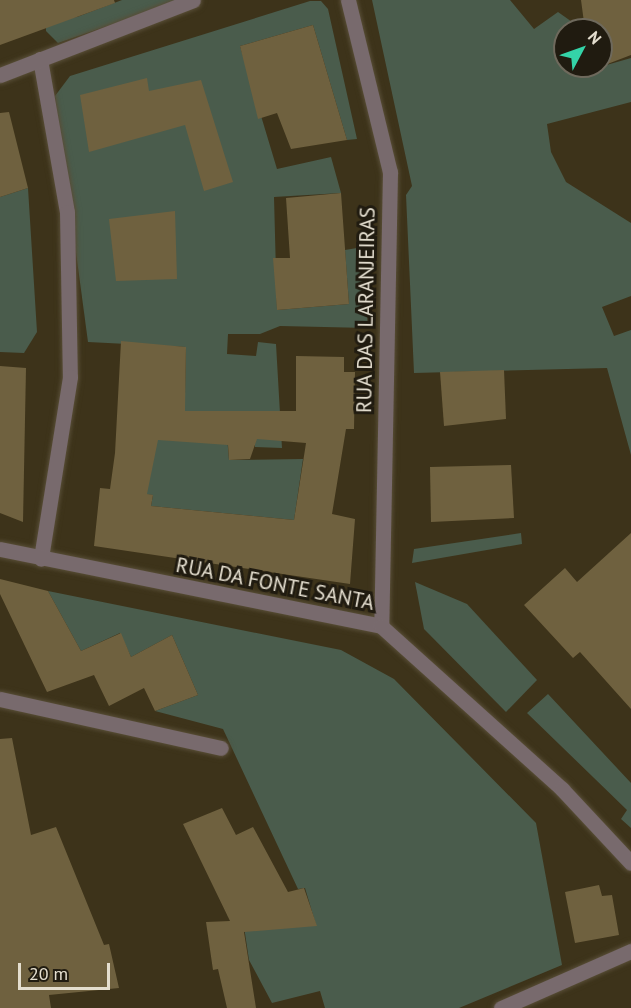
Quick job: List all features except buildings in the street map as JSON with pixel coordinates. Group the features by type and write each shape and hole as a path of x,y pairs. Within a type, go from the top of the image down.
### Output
{"street":[{"path":"0,75 193,0"},
{"name":"RUA DAS LARANJEIRAS","path":"348,0 390,172 381,626"},
{"path":"40,58 67,212 70,377 41,559"},
{"name":"RUA DA FONTE SANTA","path":"0,549 381,626 562,789 631,863"},
{"path":"0,699 221,748"},
{"path":"501,1008 631,951"}],"green space":[{"path":"122,0 182,0 58,43 46,31 46,20 77,17"},
{"path":"372,0 510,0 534,29 558,12 566,18 553,18 553,78 613,78 613,63 631,58 631,102 547,124 551,152 566,182 631,223 631,296 602,307 614,336 631,330 631,455 607,368 414,373 406,195 412,186"},
{"path":"310,1 321,1 328,9 357,139 347,140 313,25 240,46 277,169 331,157 341,193 274,197 277,310 349,304 345,250 363,247 368,328 280,326 260,334 228,334 227,354 256,356 258,342 276,344 282,448 255,447 252,411 225,412 229,460 303,459 294,520 151,506 153,495 141,494 135,438 184,441 186,347 88,342 55,96 70,76"},
{"path":"28,188 37,332 24,353 0,352 0,197"},
{"path":"521,533 522,544 412,563 414,549"},
{"path":"415,582 467,604 537,680 506,712 424,629"},
{"path":"48,591 341,650 394,679 536,823 562,965 459,1008 325,1008 320,991 272,1003 249,960 243,920 227,916 266,899 316,925 305,888 298,889 223,729 155,711 198,695 172,635 131,657 120,633 81,651"},
{"path":"548,694 631,783 631,828 621,819 627,810 527,713"}]}
